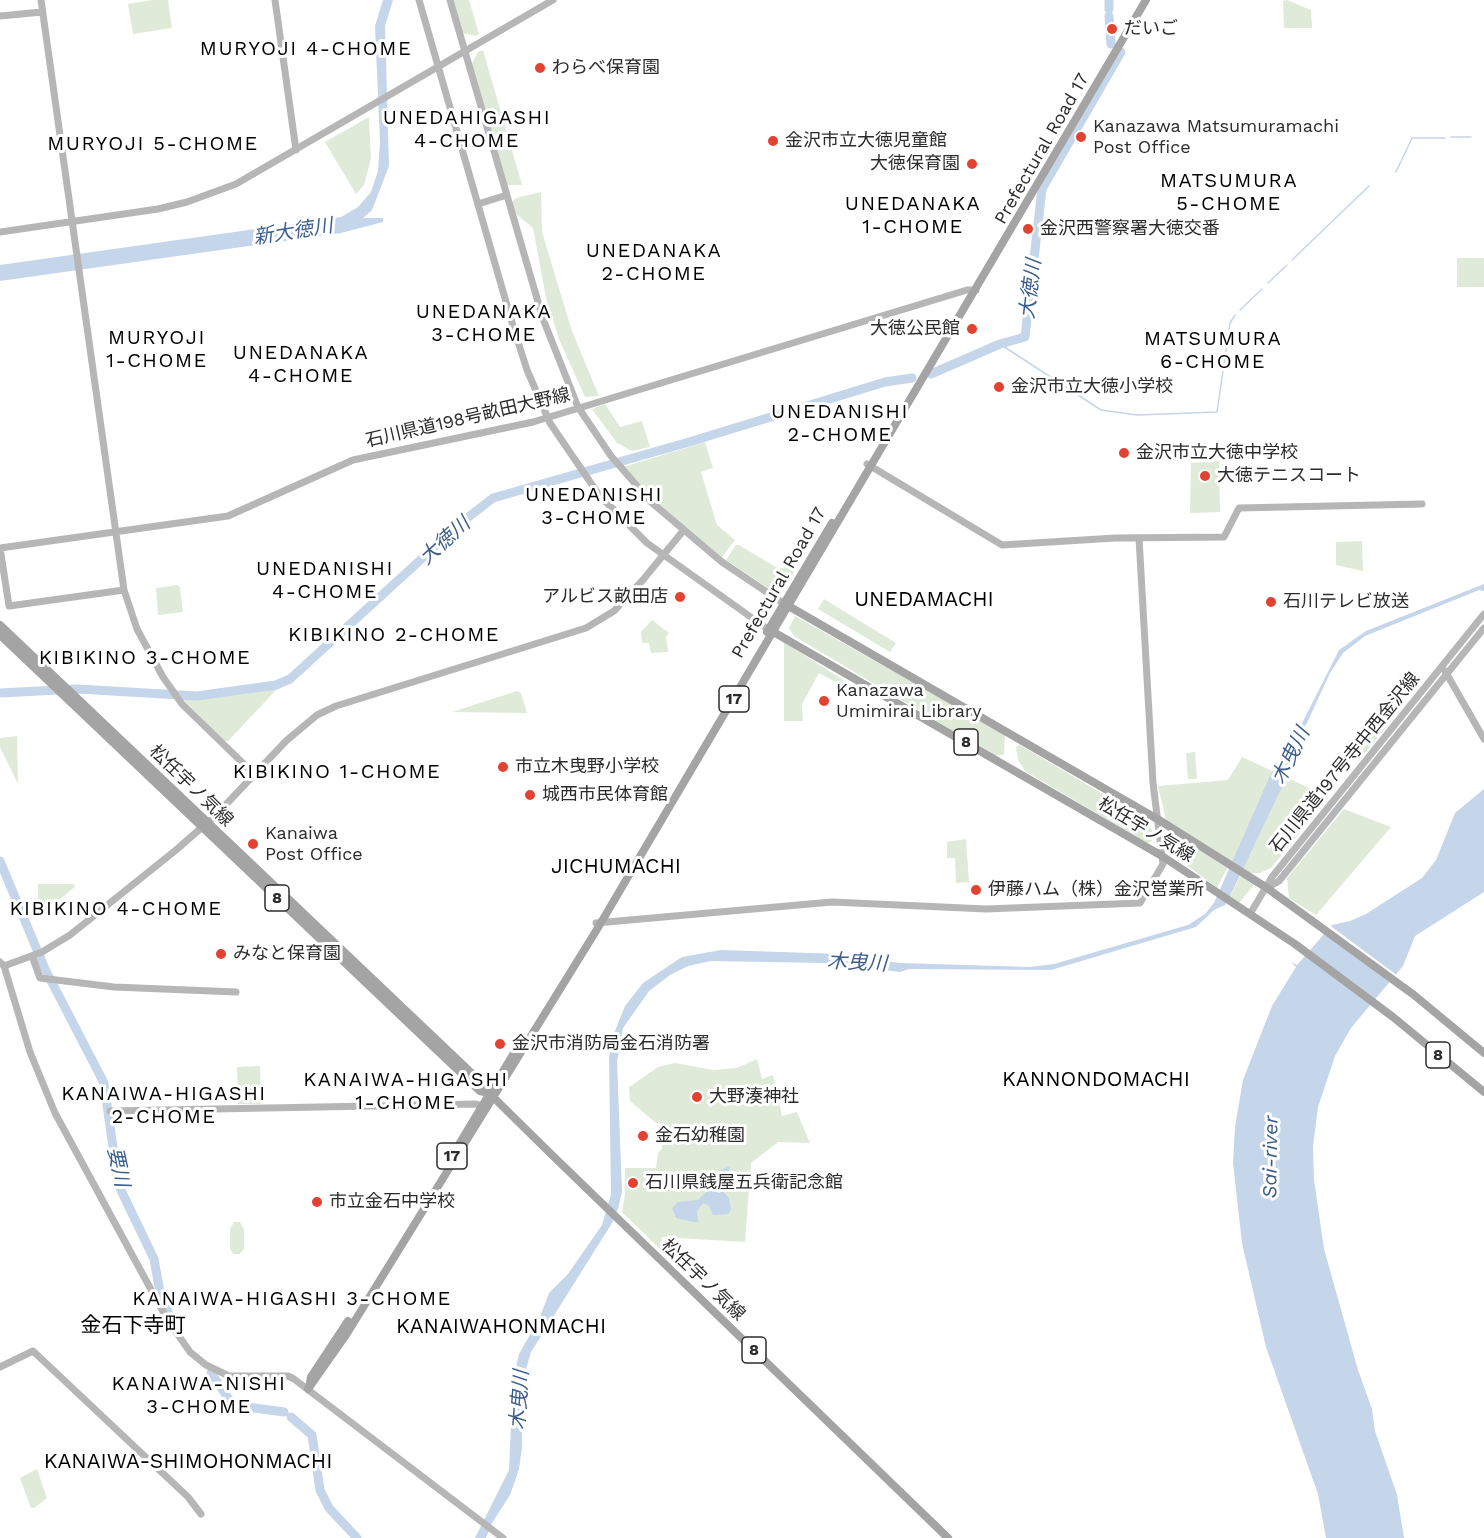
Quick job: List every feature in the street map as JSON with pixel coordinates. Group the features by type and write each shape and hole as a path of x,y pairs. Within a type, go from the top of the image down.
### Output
{"main road":[{"name":"Prefectural Road 17","path":"974,290 1140,0"},
{"name":"Prefectural Road 17","path":"308,1389 346,1335 598,922 1146,0"},
{"name":"松任宇ノ気線","path":"786,605 1159,820 1267,888"},
{"name":"松任宇ノ気線","path":"0,625 47,675"},
{"name":"松任宇ノ気線","path":"771,631 1162,856 1295,944 1393,1017 1484,1092"},
{"name":"松任宇ノ気線","path":"0,635 72,698 480,1091 491,1095 948,1538"},
{"name":"8","path":"1267,888 1414,995 1484,1053"}],"street":[{"path":"41,0 70,222 124,590 145,645 182,704 254,774"},
{"path":"275,0 296,150"},
{"path":"419,0 527,370 547,417 577,467 614,512 663,555 771,631"},
{"path":"450,0 543,319 578,407 620,468 683,531 722,562 786,605"},
{"path":"0,232 158,209 187,202 236,184 553,0"},
{"path":"0,16 42,12"},
{"path":"479,206 507,195"},
{"name":"石川県道198号畝田大野線","path":"0,548 228,516 353,460 547,417 974,290"},
{"path":"869,465 996,544 1139,537 1224,537 1239,508 1422,504"},
{"path":"503,1538 288,1376 229,1376 206,1365 180,1340 55,1113 30,1052 2,964 37,954 70,935 205,825 302,725 317,714 586,627 614,611 683,531"},
{"path":"598,922 832,902 986,909 1140,903 1163,864 1153,783 1139,537"},
{"path":"0,548 9,606 124,590"},
{"path":"1443,666 1484,614"},
{"path":"1447,674 1484,628"},
{"name":"石川県道197号寺中西金沢線","path":"1250,914 1272,877 1443,666 1484,739"},
{"name":"石川県道197号寺中西金沢線","path":"1267,888 1279,881 1447,674"},
{"path":"37,954 40,978 114,987 236,992"},
{"path":"110,1111 484,1107"},
{"path":"0,1367 33,1351 188,1497 201,1514"}],"green space":[{"path":"168,0 172,28 133,34 128,4"},
{"path":"453,0 469,0 479,34 476,36 462,33"},
{"path":"1287,0 1311,10 1312,28 1284,28 1283,1"},
{"path":"483,50 522,185 506,185 471,65 478,52"},
{"path":"369,117 371,159 364,185 356,194 325,142"},
{"path":"541,192 542,232 572,331 599,396 585,397 559,339 546,298 533,228 515,213 512,202 516,198"},
{"path":"1457,258 1484,258 1484,287 1457,287"},
{"path":"605,404 620,427 642,421 650,447 632,451 617,443 592,409"},
{"path":"705,442 713,468 701,472 717,525 735,540 722,557 647,495 623,467"},
{"name":"大徳テニスコート","path":"1219,461 1220,512 1190,513 1191,463"},
{"path":"1362,541 1363,571 1336,565 1336,542"},
{"path":"736,545 779,569 799,563 787,585 771,590 726,560"},
{"path":"177,585 180,587 183,612 158,615 156,588"},
{"path":"824,599 896,643 890,652 818,609"},
{"path":"795,616 1005,734 1004,755 994,755 794,636 789,628"},
{"path":"652,620 669,633 666,637 668,652 651,653 649,643 642,643 641,632"},
{"path":"784,642 851,685 848,689 819,673 802,704 803,721 784,721"},
{"path":"279,687 228,741 224,741 182,698 197,699"},
{"path":"517,691 521,693 527,713 452,712"},
{"path":"1401,709 1369,748 1358,762 1375,719"},
{"path":"17,736 18,784 0,747 0,738"},
{"path":"1020,745 1140,816 1152,830 1152,841 1147,843 1025,771 1018,760 1016,747"},
{"path":"1195,752 1197,779 1188,779 1186,753"},
{"path":"1242,757 1329,797 1271,868 1260,873 1248,873 1166,820 1158,786 1228,780"},
{"path":"1344,809 1391,827 1316,915 1289,898 1287,878"},
{"path":"1170,832 1227,868 1217,888 1180,860 1167,843 1166,834"},
{"path":"966,839 969,882 956,883 955,858 947,858 947,842"},
{"path":"1240,876 1254,885 1239,903 1230,897"},
{"path":"38,884 74,884 75,887 43,913 38,913"},
{"path":"757,1059 762,1079 773,1075 782,1116 797,1112 810,1143 778,1142 751,1163 745,1242 662,1237 661,1250 622,1212 625,1168 656,1168 658,1153 662,1149 663,1124 656,1123 630,1101 629,1087 658,1067 675,1063 713,1070 737,1068"},
{"path":"260,1066 261,1104 238,1104 237,1067"},
{"path":"234,1222 240,1222 244,1229 244,1249 240,1254 233,1254 230,1248 230,1229"},
{"path":"37,1469 47,1498 31,1508 20,1478"}],"water":[{"name":"新大徳川","path":"383,0 393,0 385,26 389,166 372,210 363,218 383,218 383,222 341,233 0,281 0,265 341,217 358,207 371,192 378,171 380,142 375,26"},
{"name":"木曳川","path":"1484,584 1484,591 1479,590 1365,636 1343,653 1330,673 1287,766 1291,768 1230,896 1225,905 1214,910 1196,927 1051,970 909,969 900,972 825,963 711,961 688,966 670,975 649,991 623,1028 617,1062 622,1192 618,1209 612,1223 531,1352 522,1383 522,1447 519,1469 510,1495 492,1523 486,1538 475,1538 509,1470 513,1380 519,1354 540,1317 549,1293 568,1274 602,1225 611,1194 609,1057 613,1036 625,1006 643,983 682,957 721,950 840,954 900,963 1030,967 1054,964 1188,925 1205,914 1214,903 1270,776 1278,762 1282,763 1339,650 1366,631"},
{"name":"Sai-river","path":"1484,789 1484,892 1415,936 1403,966 1351,1028 1335,1056 1318,1107 1313,1146 1314,1180 1324,1249 1358,1370 1372,1409 1375,1431 1397,1495 1404,1538 1326,1538 1318,1494 1266,1347 1242,1243 1233,1163 1235,1127 1243,1080 1272,1006 1296,967 1291,962 1297,965 1332,925 1366,914 1422,878 1436,860 1455,813"},
{"path":"730,1166 728,1175 718,1186 729,1198 731,1210 728,1214 713,1215 709,1206 703,1203 697,1211 698,1223 676,1218 672,1208 678,1202 698,1200 712,1186 717,1172"}],"pier":[{"path":"1328,924 1398,976 1392,983 1322,931"}],"waterway":[{"name":"大徳川","path":"1109,0 1109,9"},
{"name":"大徳川","path":"1109,16 1111,44"},
{"name":"大徳川","path":"931,374 1000,344 1025,337 1042,189 1121,52"},
{"path":"1451,137 1471,137"},
{"path":"1396,172 1412,138 1445,138"},
{"path":"1292,260 1369,186"},
{"path":"1268,283 1287,265"},
{"path":"1240,310 1262,289"},
{"path":"1000,344 1101,410 1137,415 1217,412 1230,323 1235,315"},
{"name":"大徳川","path":"0,693 78,689 197,696 276,685 290,679 462,522 493,498 689,442 885,382 912,378"},
{"name":"要川","path":"0,861 45,969 104,1083 118,1184 154,1259 161,1298 175,1326"},
{"name":"要川","path":"211,1373 233,1405 284,1412"},
{"name":"要川","path":"291,1417 312,1435 320,1490 329,1508 357,1538"}],"place":[{"name":"だいご","path":"1112,29"},
{"name":"わらべ保育園","path":"540,68"},
{"name":"Kanazawa Matsumuramachi Post Office","path":"1081,137"},
{"name":"金沢市立大徳児童館","path":"773,141"},
{"name":"大徳保育園","path":"972,164"},
{"name":"金沢西警察署大徳交番","path":"1028,229"},
{"name":"大徳公民館","path":"972,329"},
{"name":"金沢市立大徳小学校","path":"999,387"},
{"name":"金沢市立大徳中学校","path":"1124,453"},
{"name":"大徳テニスコート","path":"1205,476"},
{"name":"アルビス畝田店","path":"680,597"},
{"name":"石川テレビ放送","path":"1271,602"},
{"name":"Kanazawa Umimirai Library","path":"824,701"},
{"name":"市立木曳野小学校","path":"503,767"},
{"name":"城西市民体育館","path":"530,795"},
{"name":"Kanaiwa Post Office","path":"253,844"},
{"name":"伊藤ハム（株）金沢営業所","path":"976,890"},
{"name":"みなと保育園","path":"221,954"},
{"name":"金沢市消防局金石消防署","path":"500,1044"},
{"name":"大野湊神社","path":"697,1097"},
{"name":"金石幼稚園","path":"643,1136"},
{"name":"石川県銭屋五兵衛記念館","path":"633,1183"},
{"name":"市立金石中学校","path":"317,1202"}],"district":[{"name":"MURYOJI 4-CHOME","path":"306,49"},
{"name":"UNEDAHIGASHI 4-CHOME","path":"467,130"},
{"name":"MURYOJI 5-CHOME","path":"153,144"},
{"name":"MATSUMURA 5-CHOME","path":"1229,192"},
{"name":"UNEDANAKA 1-CHOME","path":"913,216"},
{"name":"UNEDANAKA 2-CHOME","path":"654,262"},
{"name":"UNEDANAKA 3-CHOME","path":"484,324"},
{"name":"MURYOJI 1-CHOME","path":"157,350"},
{"name":"MATSUMURA 6-CHOME","path":"1213,350"},
{"name":"UNEDANAKA 4-CHOME","path":"301,364"},
{"name":"UNEDANISHI 2-CHOME","path":"840,424"},
{"name":"UNEDANISHI 3-CHOME","path":"594,506"},
{"name":"UNEDANISHI 4-CHOME","path":"325,580"},
{"name":"UNEDAMACHI","path":"924,600"},
{"name":"KIBIKINO 2-CHOME","path":"394,635"},
{"name":"KIBIKINO 3-CHOME","path":"145,658"},
{"name":"KIBIKINO 1-CHOME","path":"337,772"},
{"name":"JICHUMACHI","path":"616,867"},
{"name":"KIBIKINO 4-CHOME","path":"116,909"},
{"name":"KANNONDOMACHI","path":"1096,1080"},
{"name":"KANAIWA-HIGASHI 1-CHOME","path":"406,1092"},
{"name":"KANAIWA-HIGASHI 2-CHOME","path":"164,1106"},
{"name":"KANAIWA-HIGASHI 3-CHOME","path":"292,1299"},
{"name":"金石下寺町","path":"133,1326"},
{"name":"KANAIWAHONMACHI","path":"501,1327"},
{"name":"KANAIWA-NISHI 3-CHOME","path":"199,1396"},
{"name":"KANAIWA-SHIMOHONMACHI","path":"188,1462"}]}
